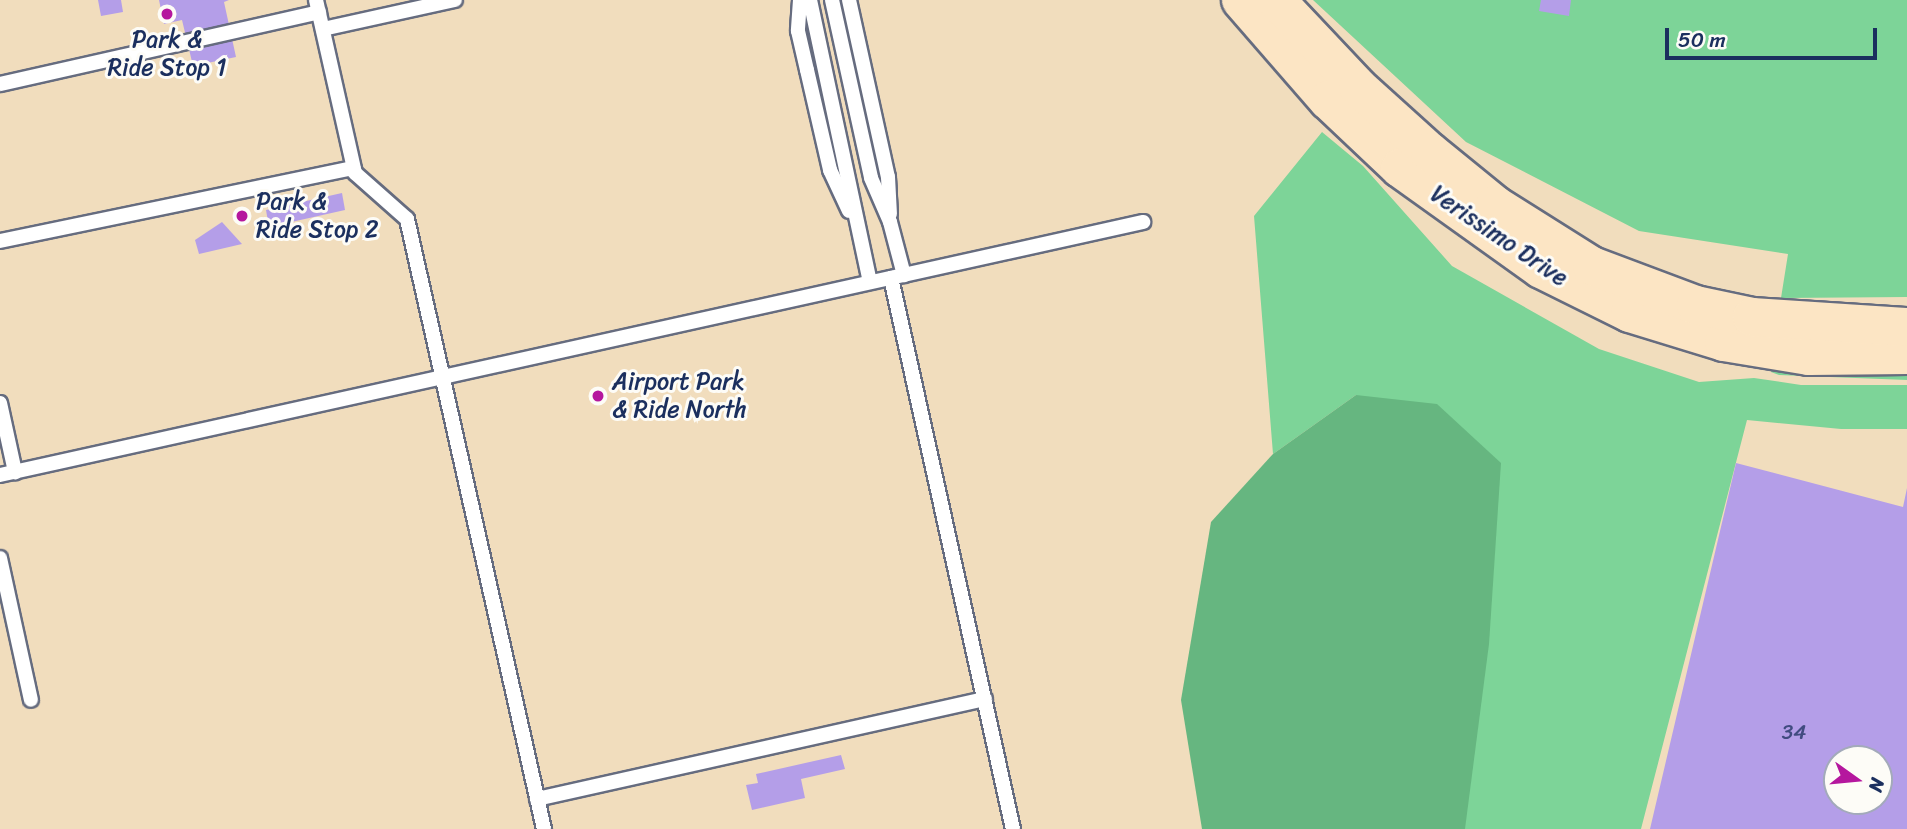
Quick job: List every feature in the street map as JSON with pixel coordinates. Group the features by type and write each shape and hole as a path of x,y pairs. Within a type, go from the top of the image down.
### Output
{"street":[{"name":"Verissimo Drive","path":"1241,0 1328,100 1400,168 1541,270 1630,313 1724,342 1809,356 1907,355"},
{"name":"Verissimo Drive","path":"1276,0 1358,87 1430,152 1494,205 1592,266 1696,305 1752,317 1907,327"}],"lane":[{"path":"323,29 455,0"},
{"path":"800,0 798,32 830,170 856,228"},
{"path":"810,0 856,228 870,282"},
{"path":"832,0 871,178 890,222"},
{"path":"849,0 888,177 890,222 898,276 1013,829"},
{"path":"0,84 318,6 354,168 361,182 407,219 544,829"},
{"path":"0,241 354,168"},
{"path":"0,403 7,474 1143,222"},
{"path":"0,558 31,700"},
{"path":"537,799 985,699"}],"green space":[{"path":"1313,0 1907,0 1907,297 1781,298 1788,254 1639,231 1466,142"},
{"path":"1322,132 1363,166 1452,266 1599,349 1699,382 1754,378 1801,385 1907,385 1907,429 1841,429 1747,420 1641,829 1465,829 1356,395 1273,454 1254,216"},
{"path":"1773,366 1907,372 1907,380 1779,375 1771,372"},
{"path":"1356,395 1437,404 1501,463 1489,644 1465,829 1202,829 1181,700 1211,522 1273,454"}],"building":[{"path":"98,0 121,0 123,12 101,16"},
{"path":"159,0 229,0 224,2 236,57 193,66 182,20 164,24"},
{"path":"1541,0 1571,0 1569,16 1539,11"},
{"path":"342,193 345,210 269,227 266,210"},
{"path":"222,222 242,244 199,254 195,240"},
{"path":"1736,463 1903,507 1907,488 1907,829 1650,829"},
{"path":"841,755 845,769 801,779 805,798 752,810 746,785 758,783 756,774"}],"place":[{"name":"Park & Ride Stop 1","path":"167,14"},
{"name":"Park & Ride Stop 2","path":"242,216"},
{"name":"Airport Park & Ride North","path":"598,396"}]}
